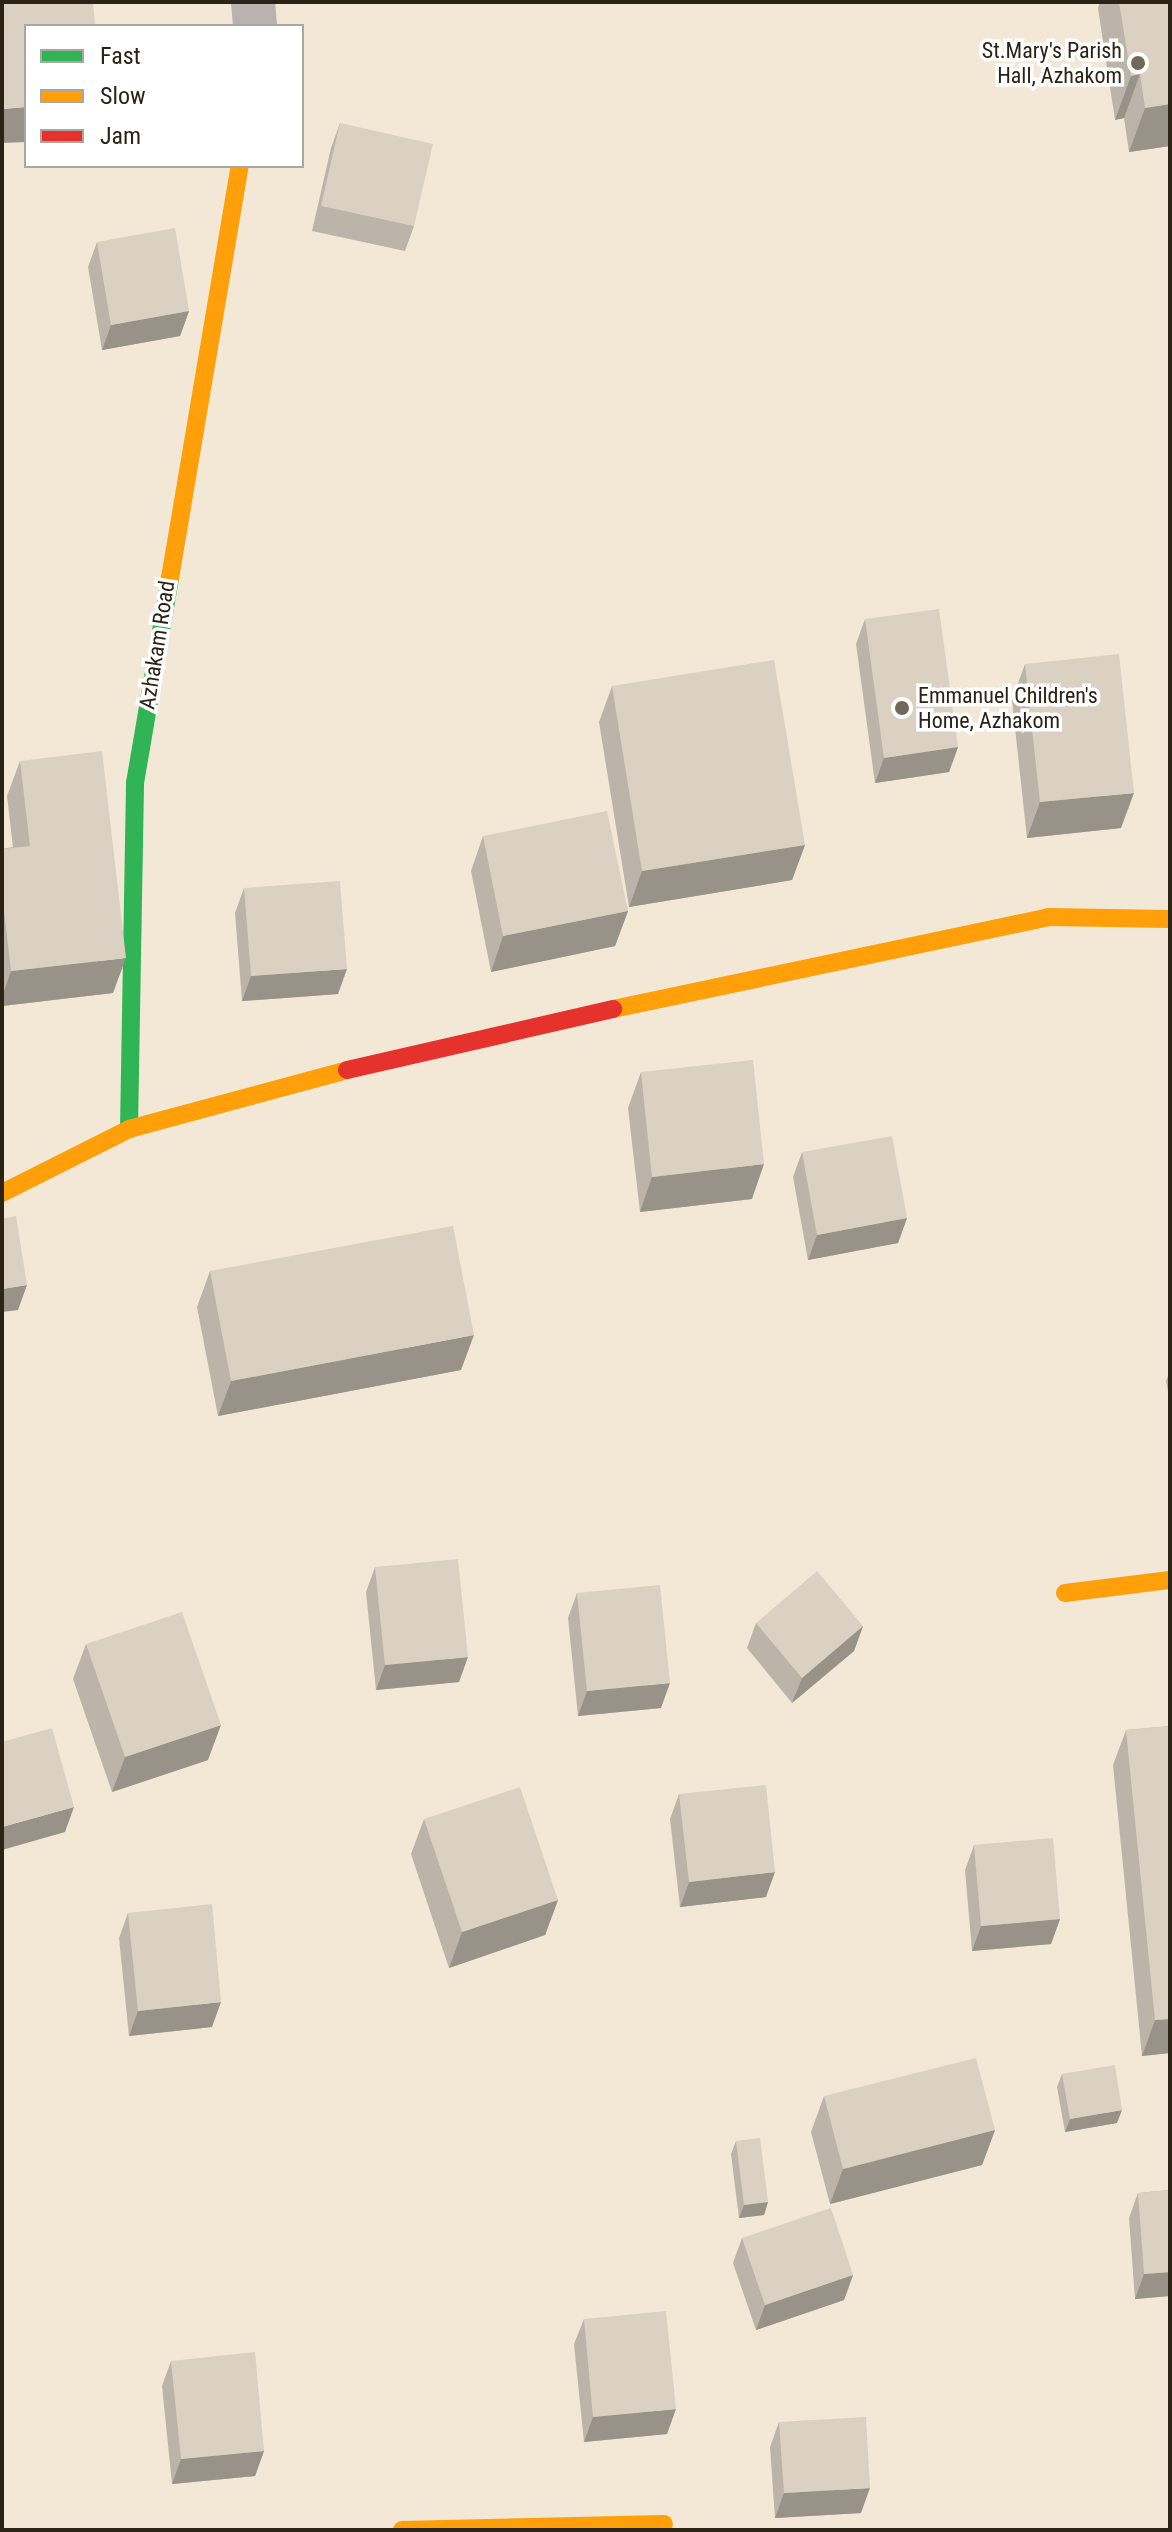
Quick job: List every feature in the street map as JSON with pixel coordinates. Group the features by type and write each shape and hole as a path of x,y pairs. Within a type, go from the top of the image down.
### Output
{"street":[{"path":"253,2 255,24"},
{"name":"Azhakam Road","path":"129,1129 135,783 240,168"},
{"path":"2,1193 129,1129 420,1050 1048,917 1170,919"},
{"path":"1065,1593 1170,1580"},
{"path":"402,2530 664,2524"}],"building":[{"path":"2,2 93,2 95,24 24,24 24,107 2,109"},
{"path":"1119,2 1170,2 1170,104 1145,108 1140,74 1131,76"},
{"path":"340,123 433,144 414,226 321,206"},
{"path":"175,228 189,311 111,325 97,242"},
{"name":"Emmanuel Children's Home, Azhakom","path":"939,609 958,747 884,758 865,619"},
{"path":"1119,654 1134,793 1040,802 1025,664"},
{"path":"774,660 805,845 642,871 612,686"},
{"path":"102,751 126,958 11,971 2,893 2,849 30,846 20,761"},
{"path":"607,811 628,911 503,936 483,836"},
{"path":"340,881 347,969 251,976 244,888"},
{"path":"753,1060 764,1164 652,1177 641,1072"},
{"path":"892,1136 907,1218 817,1235 802,1152"},
{"path":"16,1216 27,1285 2,1289 2,1219"},
{"path":"453,1226 474,1335 231,1381 210,1271"},
{"path":"458,1559 468,1657 385,1665 375,1567"},
{"path":"817,1571 863,1626 802,1678 756,1623"},
{"path":"660,1585 670,1683 587,1691 577,1593"},
{"path":"182,1612 221,1725 125,1757 86,1644"},
{"path":"1170,1726 1170,2019 1155,2020 1126,1730"},
{"path":"52,1728 74,1807 2,1827 2,1742"},
{"path":"766,1785 775,1872 689,1882 679,1794"},
{"path":"520,1787 558,1900 462,1932 424,1819"},
{"path":"1053,1838 1060,1919 981,1926 974,1845"},
{"path":"212,1904 221,2002 138,2011 128,1913"},
{"path":"976,2058 995,2130 843,2169 824,2096"},
{"path":"1115,2065 1122,2110 1070,2119 1062,2074"},
{"path":"760,2138 768,2202 744,2205 736,2141"},
{"path":"1170,2190 1170,2272 1144,2274 1138,2193"},
{"path":"831,2208 853,2275 765,2305 742,2238"},
{"path":"666,2311 676,2409 593,2417 584,2319"},
{"path":"255,2352 264,2451 181,2459 171,2361"},
{"path":"866,2417 870,2488 784,2493 779,2422"}],"traffic: fast":[{"path":"129,1129 135,783 170,578"}],"traffic: slow":[{"path":"170,578 240,168"},
{"path":"613,1009 1048,917 1170,919"},
{"path":"2,1193 129,1129 347,1070"},
{"path":"1065,1593 1170,1580"},
{"path":"402,2530 664,2524"}],"traffic: jam":[{"path":"347,1070 613,1009"}],"place":[{"name":"St.Mary's Parish Hall, Azhakom","path":"1138,63"},
{"name":"Emmanuel Children's Home, Azhakom","path":"902,708"}]}
